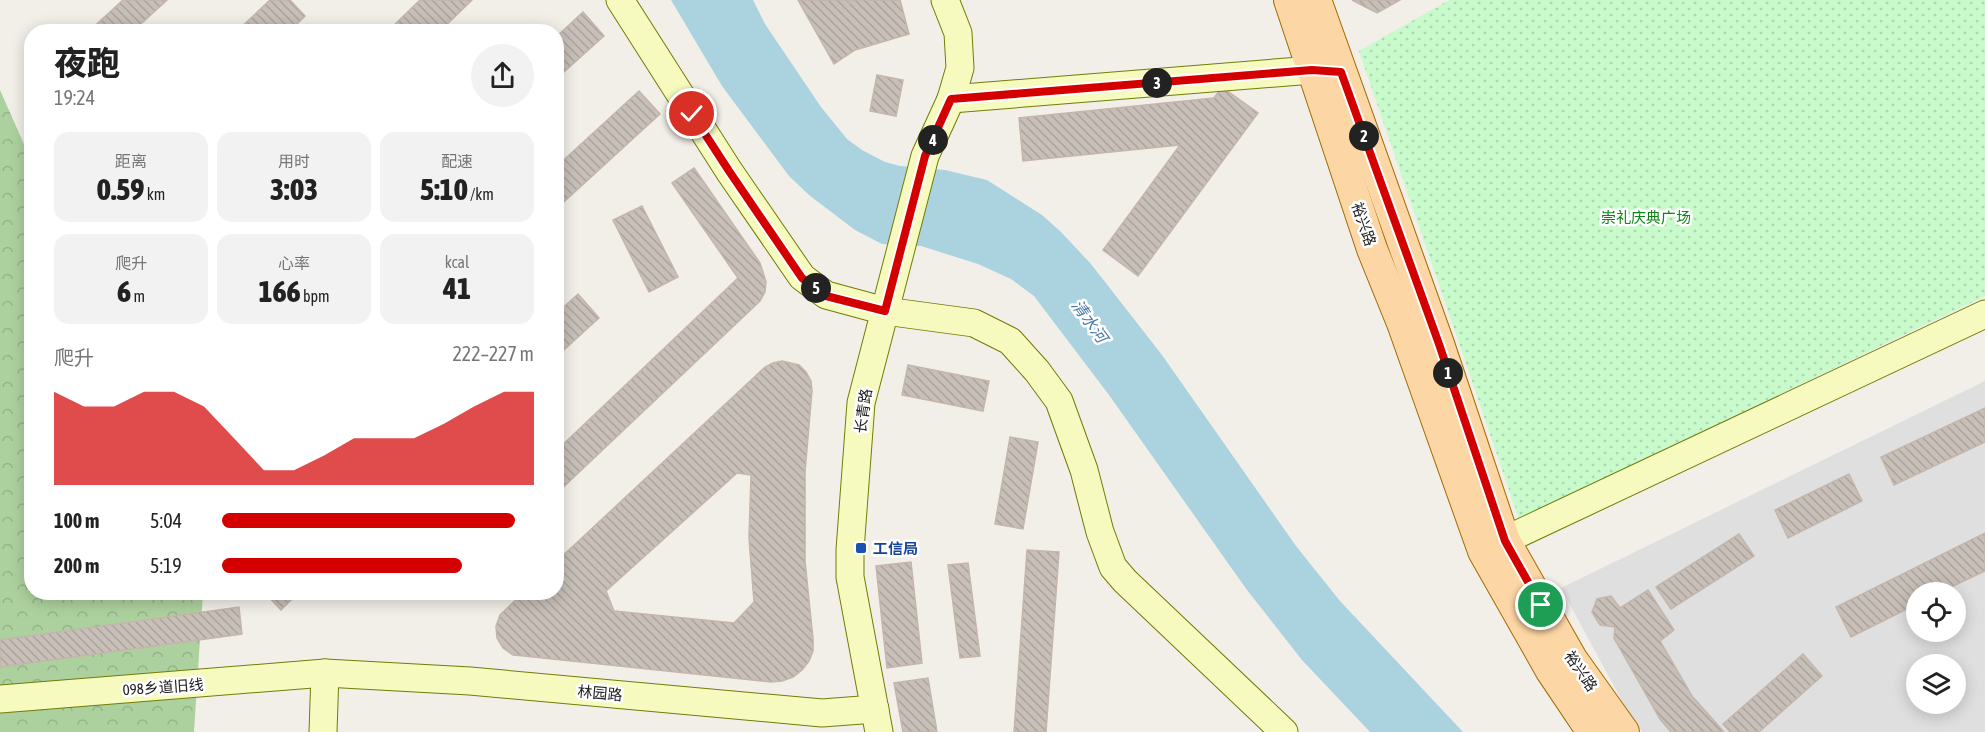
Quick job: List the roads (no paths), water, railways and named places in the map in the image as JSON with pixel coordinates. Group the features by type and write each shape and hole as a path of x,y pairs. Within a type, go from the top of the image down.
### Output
{"main road":[{"name":"裕兴路","path":"1289,0 1372,249 1494,546 1551,671 1592,732"},
{"name":"裕兴路","path":"1316,0 1439,344 1494,546 1624,732"}],"street":[{"path":"620,0 729,171 802,278 826,296 885,311 974,323 1010,341 1038,371 1059,401 1084,470 1113,567 1284,732"},
{"name":"长青路","path":"877,720 850,577 861,403 925,156 951,99 960,68 958,33 945,0"},
{"path":"951,99 1312,70 1341,72"},
{"path":"1494,546 1985,314"},
{"path":"323,732 325,674"},
{"name":"林园路","path":"325,674 470,681 877,720"},
{"name":"098乡道旧线","path":"0,699 325,674"}],"water":[{"name":"清水河","path":"671,0 753,0 765,24 821,107 847,139 885,162 900,166 945,170 987,180 1042,215 1061,232 1091,264 1162,355 1296,546 1340,601 1463,732 1370,732 1302,660 1247,590 1109,395 1034,296 1011,279 978,264 921,246 882,244 855,230 809,195 789,176 722,86"}],"place":[{"name":"工信局","path":"861,548"}],"park label":[{"name":"崇礼庆典广场","path":"1646,217"}]}
